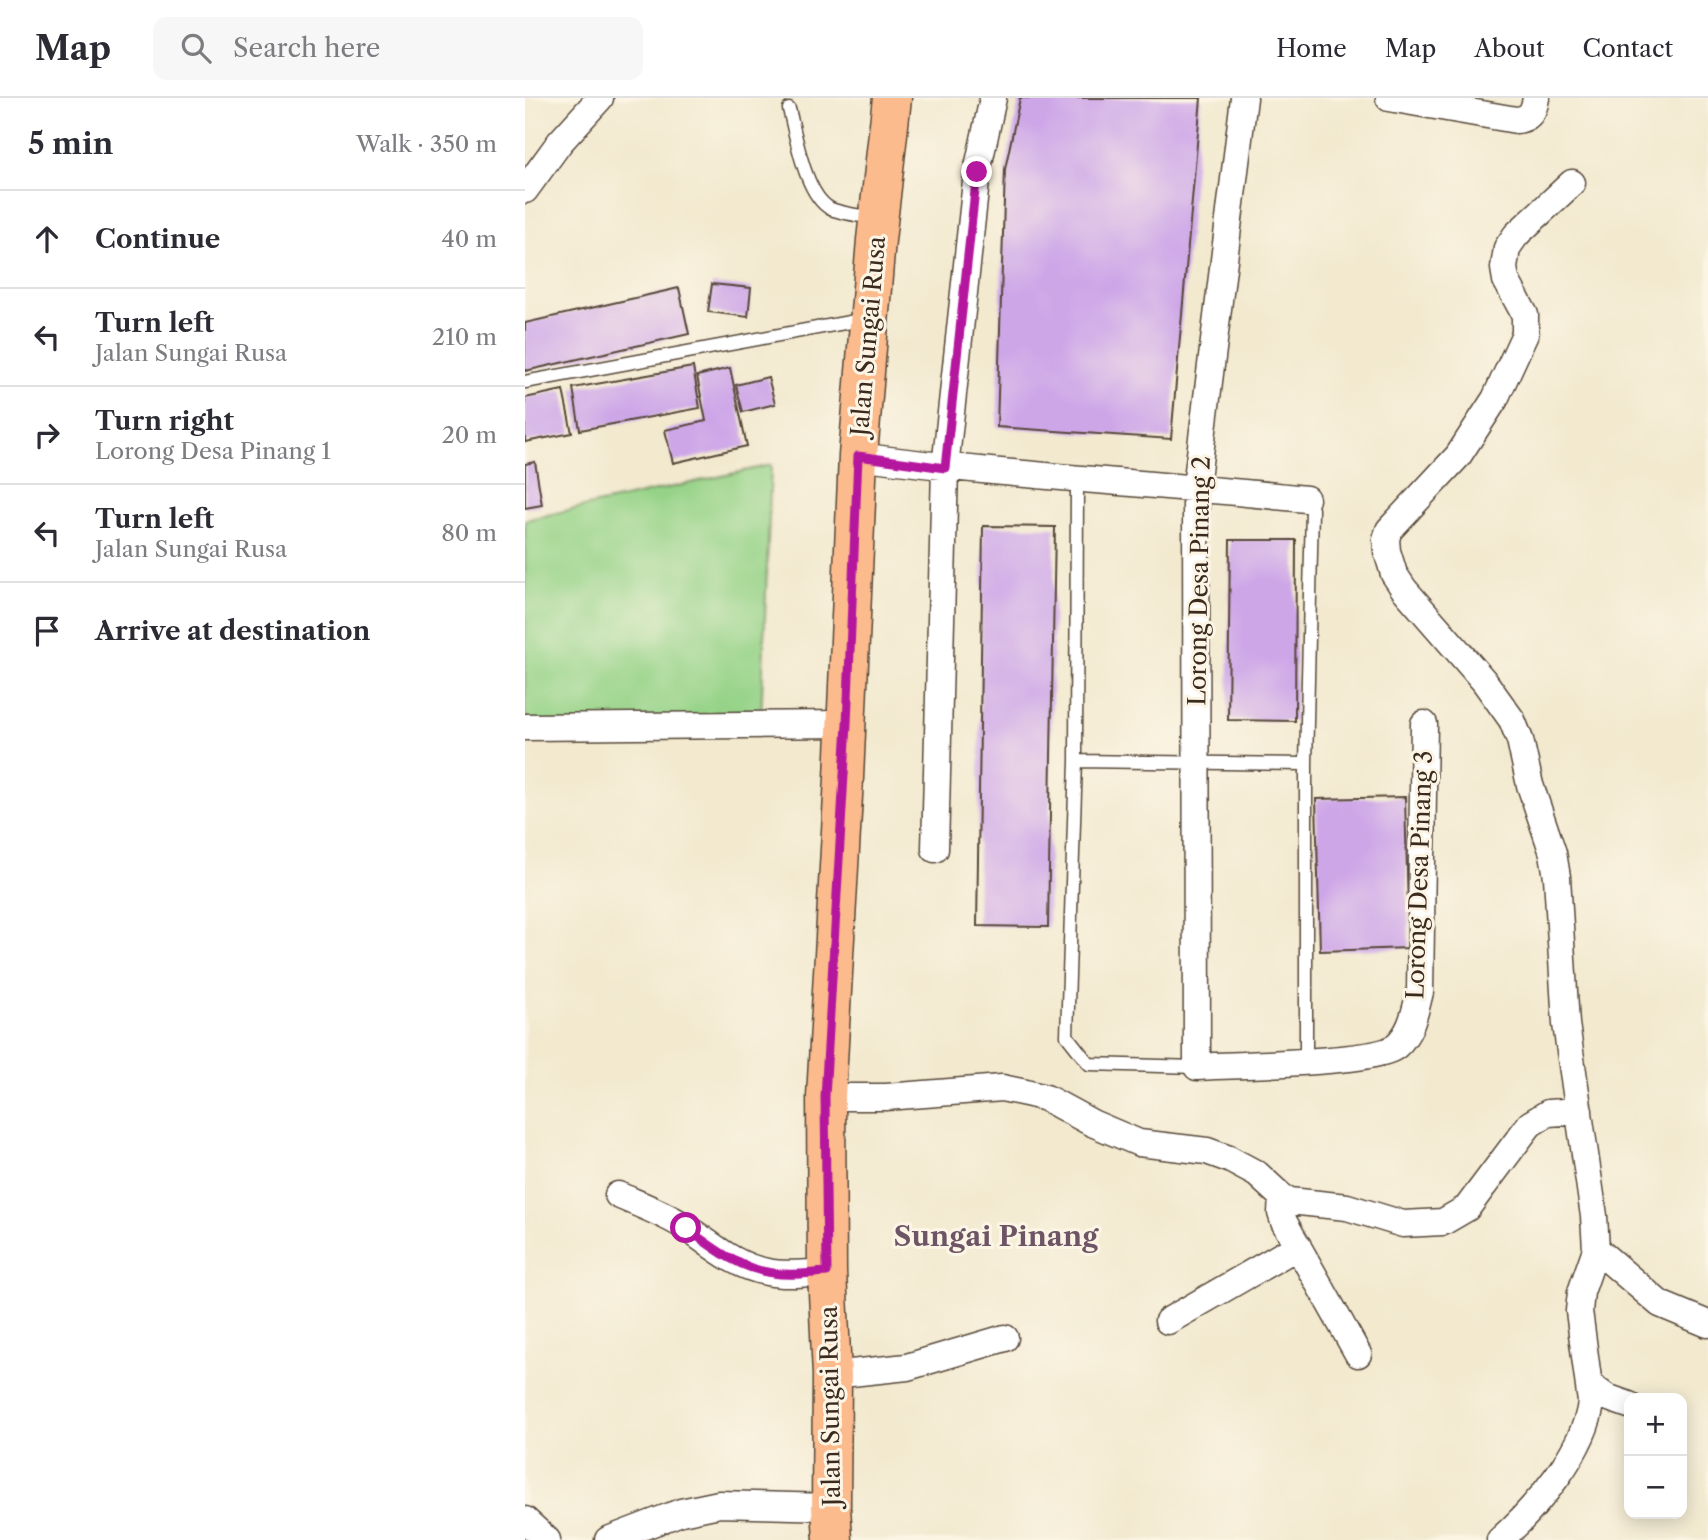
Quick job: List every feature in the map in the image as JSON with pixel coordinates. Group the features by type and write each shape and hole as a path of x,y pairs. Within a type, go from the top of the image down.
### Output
{"main road":[{"name":"Jalan Sungai Rusa","path":"832,1524 832,1375 827,1272 825,1097 847,724 858,456 892,98"}],"street":[{"path":"525,190 560,142 600,98"},
{"path":"935,849 945,468 977,172 993,98"},
{"name":"Lorong Desa Pinang 2","path":"1197,1068 1196,487 1244,98"},
{"path":"1389,98 1516,120 1528,117 1536,98"},
{"path":"1517,1535 1576,1444 1590,1414 1591,1386 1579,1311 1581,1293 1596,1249 1594,1216 1566,1024 1557,877 1553,853 1512,720 1484,681 1399,581 1390,564 1386,540 1389,530 1458,456 1495,399 1525,334 1525,315 1506,280 1504,268 1507,248 1516,235 1572,183"},
{"path":"858,456 945,468 1196,487 1307,499"},
{"path":"525,727 847,724"},
{"name":"Lorong Desa Pinang 3","path":"1197,1068 1362,1058 1395,1048 1410,1029 1420,992 1424,724"},
{"path":"825,1097 886,1097 1002,1088 1026,1093 1046,1098 1092,1123 1139,1143 1207,1151 1229,1159 1257,1174 1282,1197 1303,1203 1347,1207 1403,1224 1443,1222 1467,1208 1529,1124 1548,1113 1579,1111"},
{"path":"618,1195 661,1213 729,1259 748,1266 775,1274 827,1272"},
{"path":"1282,1197 1281,1213 1284,1222 1358,1354"},
{"path":"1168,1321 1298,1246"},
{"path":"1596,1249 1660,1304 1708,1324"},
{"path":"832,1375 907,1367 1005,1338"},
{"path":"1591,1386 1605,1397 1624,1403"},
{"path":"608,1540 681,1512 719,1504 832,1524"},
{"path":"525,1520 547,1540"}],"lane":[{"path":"789,109 810,186 817,198 834,210 879,219"},
{"path":"525,382 869,318"},
{"path":"1077,479 1076,761 1307,764"},
{"path":"1305,1061 1312,509 1307,499"},
{"name":"Lorong Desa Pinang 3","path":"1076,761 1067,1036 1089,1064 1197,1068"}],"green space":[{"path":"771,465 761,720 525,741 525,520"}],"building":[{"path":"1020,98 1201,98 1171,439 997,427 1005,169"},
{"path":"712,284 751,288 748,317 708,312"},
{"path":"679,288 689,334 525,371 525,323"},
{"path":"693,367 700,408 580,430 573,388"},
{"path":"730,368 747,446 673,463 665,430 706,421 697,376"},
{"path":"768,377 775,404 743,412 736,385"},
{"path":"563,390 572,433 525,442 525,398"},
{"path":"535,462 542,505 525,508 525,464"},
{"path":"983,526 1055,527 1048,927 977,926"},
{"path":"1230,540 1296,540 1295,721 1228,720"},
{"path":"1405,797 1409,948 1320,951 1316,799"}],"district":[{"name":"Sungai Pinang","path":"996,1236"}],"route":[{"path":"686,1228 729,1259 764,1272 827,1272 825,1097 847,724 858,456 945,468 977,172"}]}
